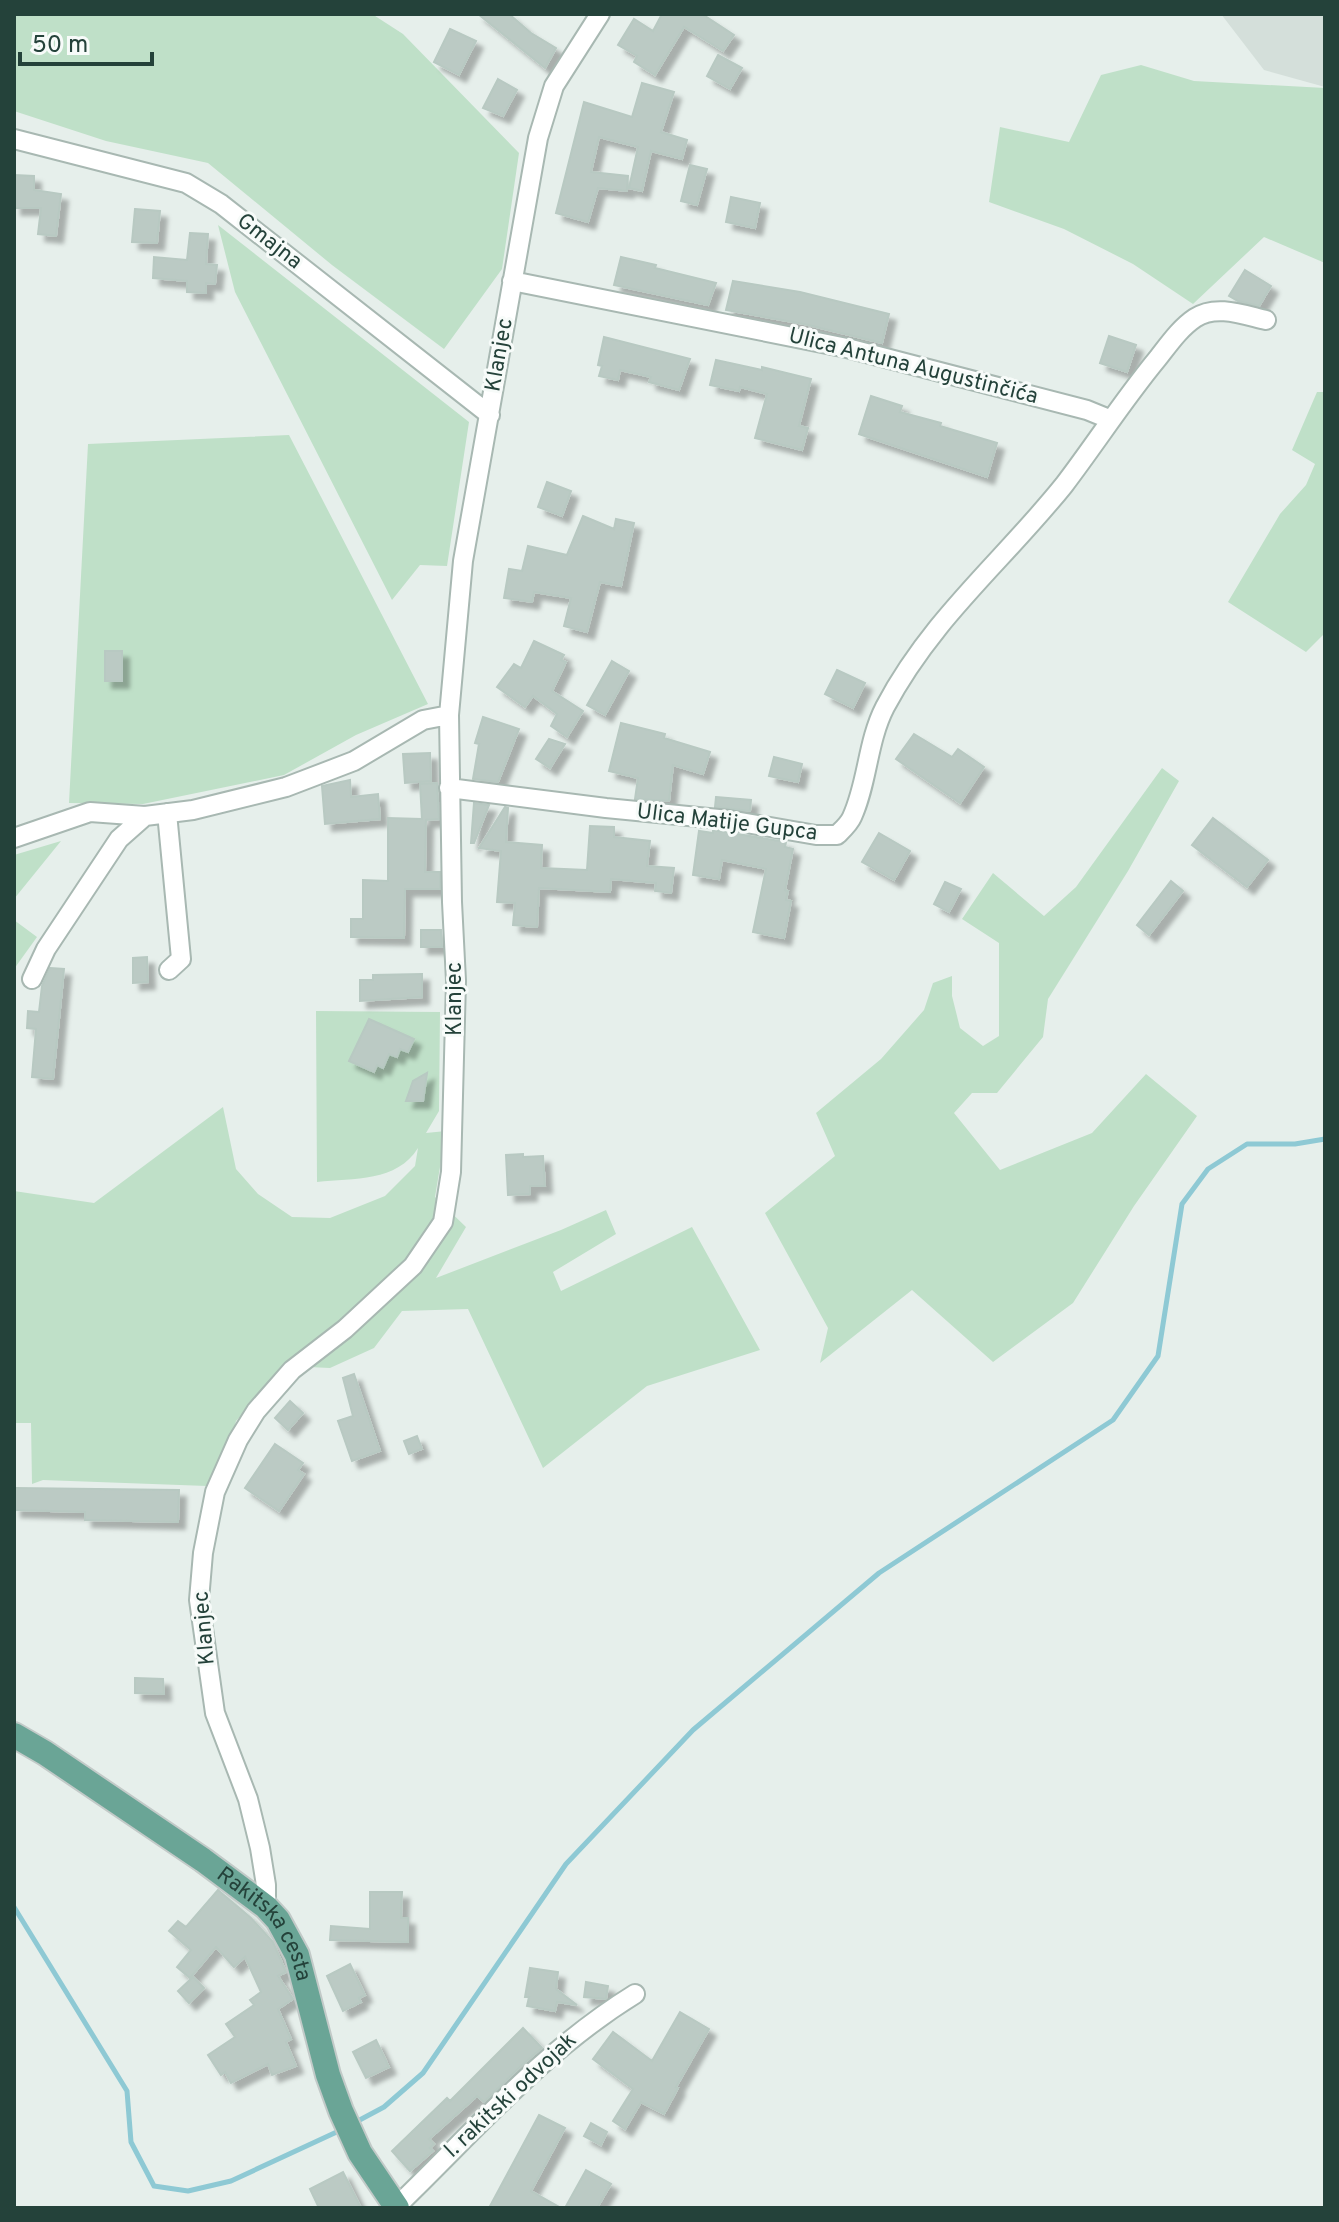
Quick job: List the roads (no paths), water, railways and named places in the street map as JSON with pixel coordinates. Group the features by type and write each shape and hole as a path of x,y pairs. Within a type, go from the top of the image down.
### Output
{"main road":[{"name":"Rakitska cesta","path":"14,1735 190,1851 266,1907 278,1920 297,1955 328,2075 341,2111 360,2153 396,2208"}],"street":[{"name":"Klanjec","path":"266,1907 260,1848 248,1799 215,1713 199,1600 203,1553 215,1492 238,1440 256,1411 292,1370 345,1329 413,1266 443,1222 451,1172 456,981 449,715 463,561 538,138 554,86 600,14"},
{"name":"Gmajna","path":"14,139 186,183 221,204 490,415"},
{"name":"Ulica Antuna Augustinčića","path":"512,281 847,348 1087,410 1109,419"},
{"path":"1109,419 1177,334 1197,317 1222,310 1266,320"},
{"name":"Ulica Matije Gupca","path":"449,788 729,820 816,835 837,835 852,820 869,746 884,709 913,658 950,610 1060,489 1094,446 1109,419"},
{"path":"14,838 90,812 145,816 193,810 286,787 354,761 423,720 449,715"},
{"path":"167,813 181,959 169,970"},
{"path":"32,979 46,949 119,839 145,816"},
{"name":"I. rakitski odvojak","path":"396,2208 477,2122 536,2068 596,2018 635,1994"}],"waterway":[{"path":"354,2123 384,2107 423,2073 566,1864 693,1730 879,1573 1113,1420 1158,1356 1182,1204 1208,1169 1247,1144 1295,1144 1325,1139"},
{"path":"14,1907 127,2091 131,2142 154,2186 188,2191 231,2181 341,2130"}]}
